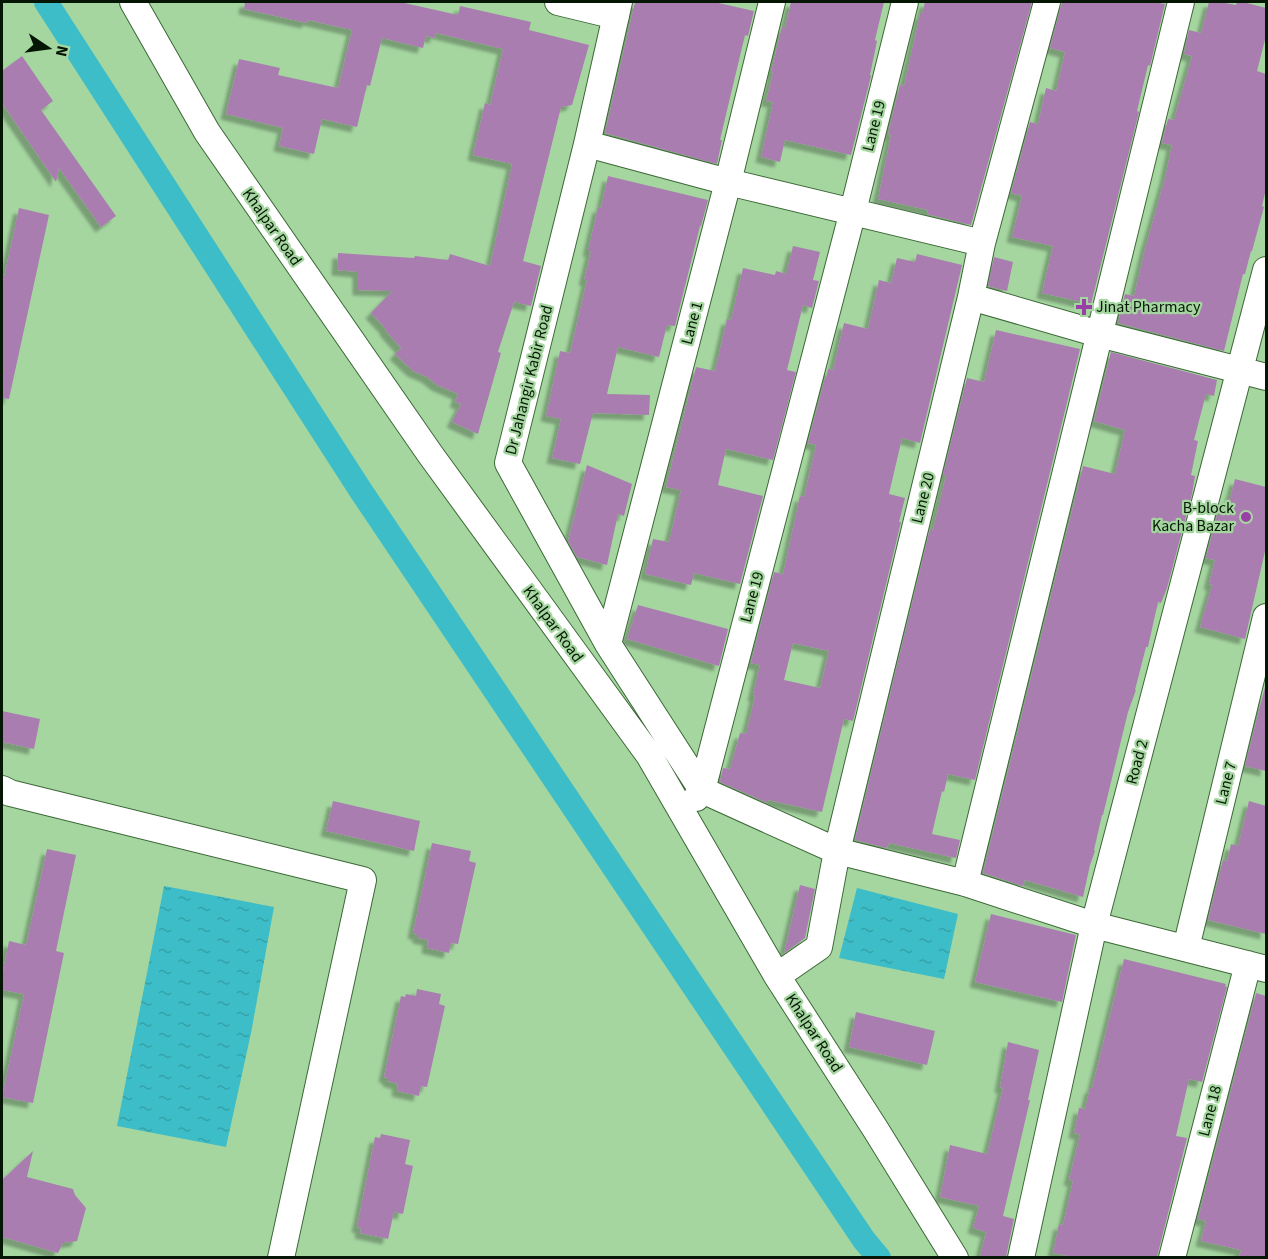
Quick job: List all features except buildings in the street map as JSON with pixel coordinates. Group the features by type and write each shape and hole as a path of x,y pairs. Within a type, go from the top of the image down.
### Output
{"street":[{"name":"Khalpar Road","path":"133,2 207,132 430,454 649,755 777,976 955,1257"},
{"path":"558,2 617,9"},
{"name":"Lane 1","path":"608,644 728,182 772,2"},
{"name":"Lane 19","path":"702,790 905,2"},
{"name":"Lane 20","path":"777,976 819,947 837,851 971,297 982,243 1047,2"},
{"path":"965,883 1181,2"},
{"name":"Dr Jahangir Kabir Road","path":"617,9 587,144 508,463 608,644 702,790"},
{"path":"587,144 728,182 982,243"},
{"name":"Road 2","path":"1021,1257 1094,925 1266,270"},
{"path":"971,297 1099,334 1266,377"},
{"name":"Lane 7","path":"1186,948 1266,617"},
{"path":"2,789 10,793 363,880 281,1257"},
{"path":"683,814 702,790 837,851 965,883 1094,925 1257,966"},
{"name":"Lane 18","path":"1172,1257 1257,966"}],"water":[{"path":"164,886 274,907 251,1033 226,1147 117,1126"},
{"path":"857,888 958,914 944,979 839,958"}],"waterway":[{"path":"46,2 361,491 864,1240 879,1258"}],"place":[{"name":"Jinat Pharmacy","path":"1084,307"},
{"name":"B-block Kacha Bazar","path":"1246,517"}]}
